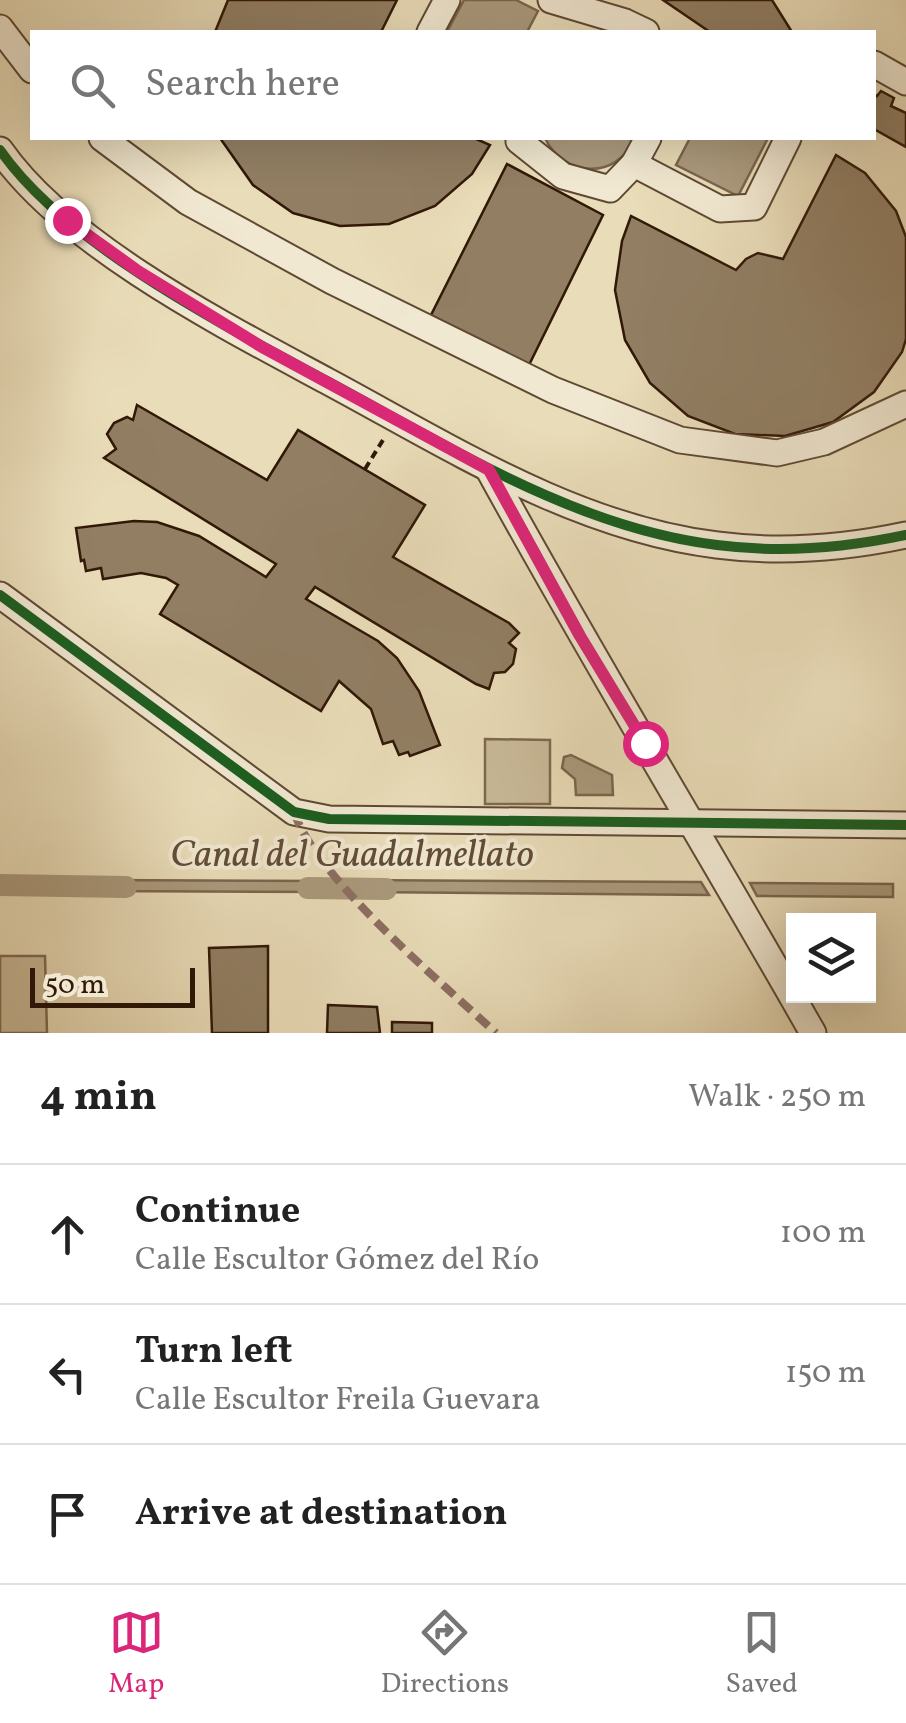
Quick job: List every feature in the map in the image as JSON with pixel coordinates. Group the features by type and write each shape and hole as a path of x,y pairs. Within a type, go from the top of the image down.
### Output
{"street":[{"path":"431,30 447,0"},
{"path":"551,0 574,21 625,22 642,30"},
{"path":"0,28 30,67"},
{"path":"876,65 906,82"},
{"path":"105,140 188,202 332,281 553,390 680,440 776,453 824,442 906,404"},
{"path":"520,140 563,176 610,189 634,164 647,140"},
{"path":"634,164 720,209 754,206 787,140"},
{"path":"0,150 67,220 138,271 262,347 489,470 598,515 717,546 792,549 864,544 906,535"},
{"path":"489,470 580,636 814,1033"},
{"path":"0,595 294,812 328,819 906,824"}],"path":[{"path":"365,469 397,419"}],"shaded area":[{"path":"464,0 516,0 538,11 528,30 448,30"},
{"path":"546,140 633,140 616,162 590,169 564,160"},
{"path":"689,140 767,140 738,196 676,165"},
{"path":"485,739 550,740 550,804 485,804"},
{"path":"571,755 612,775 613,795 576,795 575,779 562,768 564,757"},
{"path":"0,880 90,881 90,889 0,889"},
{"path":"98,880 332,881 341,892 98,891"},
{"path":"350,880 701,882 709,895 362,892"},
{"path":"750,883 893,884 893,897 757,896"},
{"path":"0,956 45,956 47,1033 0,1033"}],"building":[{"path":"228,0 397,0 382,30 216,30"},
{"path":"663,0 772,0 791,30 707,30"},
{"path":"881,91 894,98 891,106 906,113 906,147 876,130 877,96"},
{"path":"221,140 479,140 490,145 472,174 435,206 389,224 340,226 293,213 253,185"},
{"path":"836,155 865,173 896,211 906,237 906,339 902,352 874,392 833,422 785,436 735,434 688,416 650,383 625,340 615,290 622,241 631,216 736,270 758,253 783,259"},
{"path":"507,164 603,215 528,367 431,315"},
{"path":"137,405 267,480 298,430 425,505 393,557 509,623 519,633 509,643 516,649 513,664 505,672 494,673 489,689 476,684 315,587 306,599 378,641 397,658 419,691 440,745 410,756 408,752 399,755 393,741 383,744 371,709 339,681 321,711 160,614 178,585 141,573 103,579 101,568 86,571 76,528 134,521 157,522 199,536 266,577 276,564 104,458 116,449 107,434 114,423 127,417 133,420"},
{"path":"268,946 268,1033 212,1033 209,948"},
{"path":"328,1005 377,1007 380,1033 327,1033"},
{"path":"392,1022 432,1023 432,1033 392,1033"}],"waterway":[{"name":"Canal del Guadalmellato","path":"0,885 126,887"},
{"name":"Canal del Guadalmellato","path":"308,888 386,889"}],"marked path":[{"path":"294,812 307,839 354,898 496,1033"}],"cycle path":[{"path":"0,150 29,185 65,218 196,309 467,457 564,503 665,536 717,545 812,548 906,535"},
{"path":"0,595 294,812 329,819 906,825"}],"route":[{"path":"67,220 138,271 262,347 489,470 580,636 645,743"}]}
